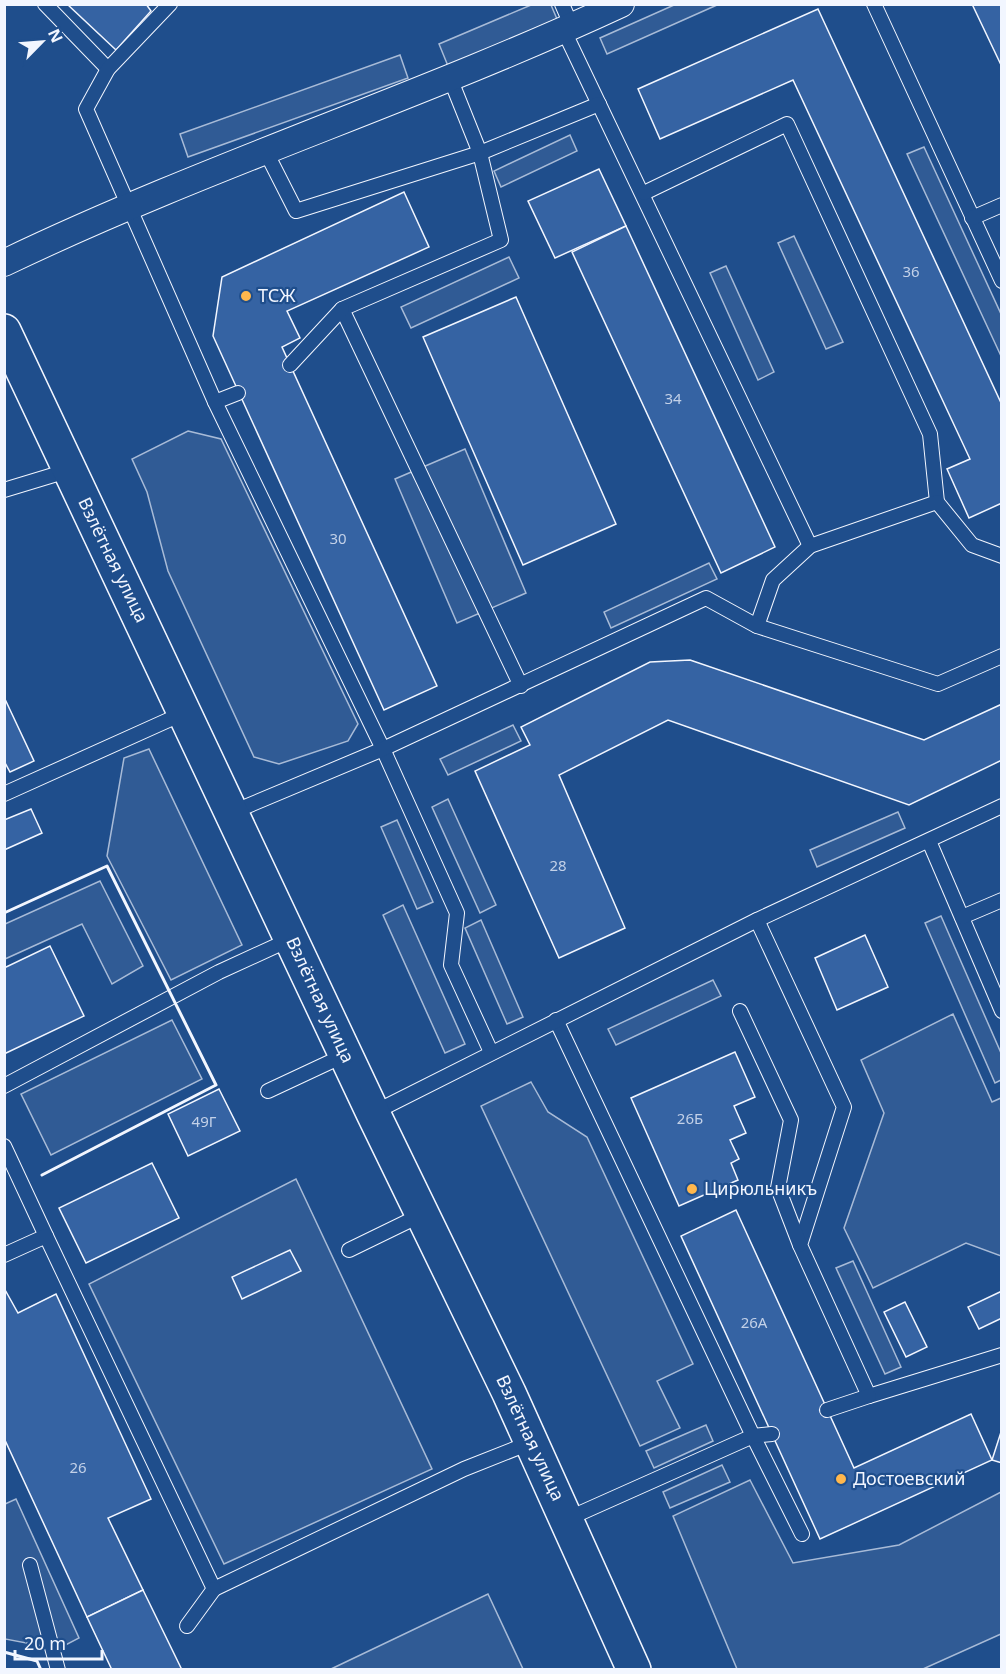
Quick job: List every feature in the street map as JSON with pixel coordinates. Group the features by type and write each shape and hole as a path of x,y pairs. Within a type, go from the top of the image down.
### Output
{"main road":[{"name":"Взлётная улица","path":"4,331 20,377 70,470 186,712 373,1113 532,1442 634,1670"}],"street":[{"path":"4,262 126,206 450,78 566,21 621,4"}],"lane":[{"path":"45,4 108,69"},
{"path":"170,4 108,69 86,109 126,206 215,402 383,748 457,913 451,965 491,1053"},
{"path":"874,4 1002,281"},
{"path":"566,21 598,104 644,194 810,546"},
{"path":"290,365 342,309 501,240 480,153 450,78"},
{"path":"266,152 296,211 480,153 598,104"},
{"path":"644,194 787,124 930,434 937,502 972,545 1002,556"},
{"path":"972,218 1002,205"},
{"path":"342,309 521,686"},
{"path":"215,402 238,393"},
{"path":"4,490 70,470"},
{"path":"757,626 773,580 810,546 937,502"},
{"path":"233,812 521,686 706,598 757,626 938,684 1002,657"},
{"path":"4,794 186,712"},
{"path":"373,1113 757,920 1002,806"},
{"path":"929,841 1002,1011"},
{"path":"962,917 1002,900"},
{"path":"757,920 844,1107 800,1245"},
{"path":"4,1086 219,972 291,939"},
{"path":"740,1011 791,1120 778,1188 800,1245 869,1396"},
{"path":"556,1020 753,1436 802,1534"},
{"path":"268,1091 346,1055"},
{"path":"4,1146 214,1589"},
{"path":"349,1250 423,1214"},
{"path":"4,1255 46,1236"},
{"path":"827,1410 1002,1355"},
{"path":"567,1519 753,1436 772,1434"},
{"path":"187,1626 214,1589 464,1468 532,1442"},
{"path":"30,1565 58,1670"}],"shaded area":[{"path":"531,5 551,5 557,19 448,66 439,44"},
{"path":"674,5 717,5 607,54 600,38"},
{"path":"400,55 408,78 188,157 180,134"},
{"path":"570,135 577,151 501,187 494,171"},
{"path":"924,147 1001,314 1001,356 907,154"},
{"path":"794,236 843,342 826,349 778,243"},
{"path":"509,257 519,278 411,328 401,307"},
{"path":"726,266 774,372 758,380 710,273"},
{"path":"188,431 221,439 358,724 348,741 279,764 254,757 168,571 147,492 132,459"},
{"path":"465,449 526,593 457,623 395,479"},
{"path":"709,563 717,579 611,628 604,612"},
{"path":"513,725 521,741 448,775 440,759"},
{"path":"149,749 242,945 171,980 107,856 124,758"},
{"path":"448,799 496,905 480,913 432,807"},
{"path":"898,812 905,828 817,867 810,850"},
{"path":"397,820 433,902 417,909 381,827"},
{"path":"100,881 143,966 112,984 82,924 5,959 5,924"},
{"path":"403,905 465,1044 445,1053 383,915"},
{"path":"941,916 1001,1053 1001,1080 995,1083 925,923"},
{"path":"481,920 523,1017 507,1024 465,928"},
{"path":"713,980 721,996 616,1045 608,1029"},
{"path":"953,1014 992,1102 1001,1098 1001,1256 966,1243 873,1288 844,1228 884,1113 861,1060"},
{"path":"172,1020 202,1079 51,1155 21,1094"},
{"path":"531,1082 548,1112 587,1137 693,1364 657,1381 680,1428 640,1446 481,1106"},
{"path":"296,1179 432,1469 224,1564 89,1284"},
{"path":"853,1261 901,1367 885,1374 836,1268"},
{"path":"706,1425 713,1441 654,1468 646,1451"},
{"path":"722,1465 730,1482 670,1508 663,1492"},
{"path":"750,1480 793,1563 899,1545 1001,1492 1001,1634 923,1669 737,1669 673,1516"},
{"path":"16,1499 79,1638 58,1649 5,1639 5,1504"},
{"path":"488,1594 523,1669 331,1669"}],"building":[{"path":"67,4 146,4 151,11 116,50"},
{"path":"972,4 1002,4 1002,67"},
{"path":"818,9 1002,405 1002,503 969,518 947,469 970,459 793,80 660,139 638,89"},
{"path":"599,169 626,226 555,258 528,201"},
{"path":"404,192 429,247 287,311 300,338 282,347 437,686 384,710 213,336 222,277"},
{"path":"626,226 775,547 721,573 572,252"},
{"path":"516,297 616,524 523,565 423,337"},
{"path":"690,660 924,740 1002,704 1002,760 909,805 668,720 559,775 625,928 559,958 475,771 530,745 521,727 650,662"},
{"path":"4,697 34,761 10,772 4,761"},
{"path":"31,809 42,833 4,850 4,820"},
{"path":"865,935 888,987 837,1010 815,958"},
{"path":"50,946 84,1016 4,1054 4,968"},
{"path":"735,1052 755,1097 734,1106 746,1133 730,1140 739,1159 731,1163 738,1180 679,1206 631,1098"},
{"path":"219,1089 240,1131 188,1156 168,1114"},
{"path":"152,1163 179,1218 86,1263 59,1208"},
{"path":"736,1210 854,1468 971,1414 992,1460 820,1539 681,1236"},
{"path":"290,1250 301,1271 242,1299 232,1277"},
{"path":"4,1288 18,1313 56,1294 151,1499 108,1518 143,1590 87,1617 4,1438"},
{"path":"1002,1291 1002,1318 979,1329 968,1307"},
{"path":"905,1302 927,1347 906,1357 884,1312"},
{"path":"1002,1429 1002,1463 992,1460"},
{"path":"143,1590 182,1670 112,1670 87,1617"}],"wall":[{"path":"4,913 107,866 216,1085 42,1175"},
{"path":"4,1652 37,1661 41,1670"}],"place":[{"name":"ТСЖ","path":"246,296"},
{"name":"Цирюльникъ","path":"692,1189"},
{"name":"Достоевский","path":"841,1479"}]}
